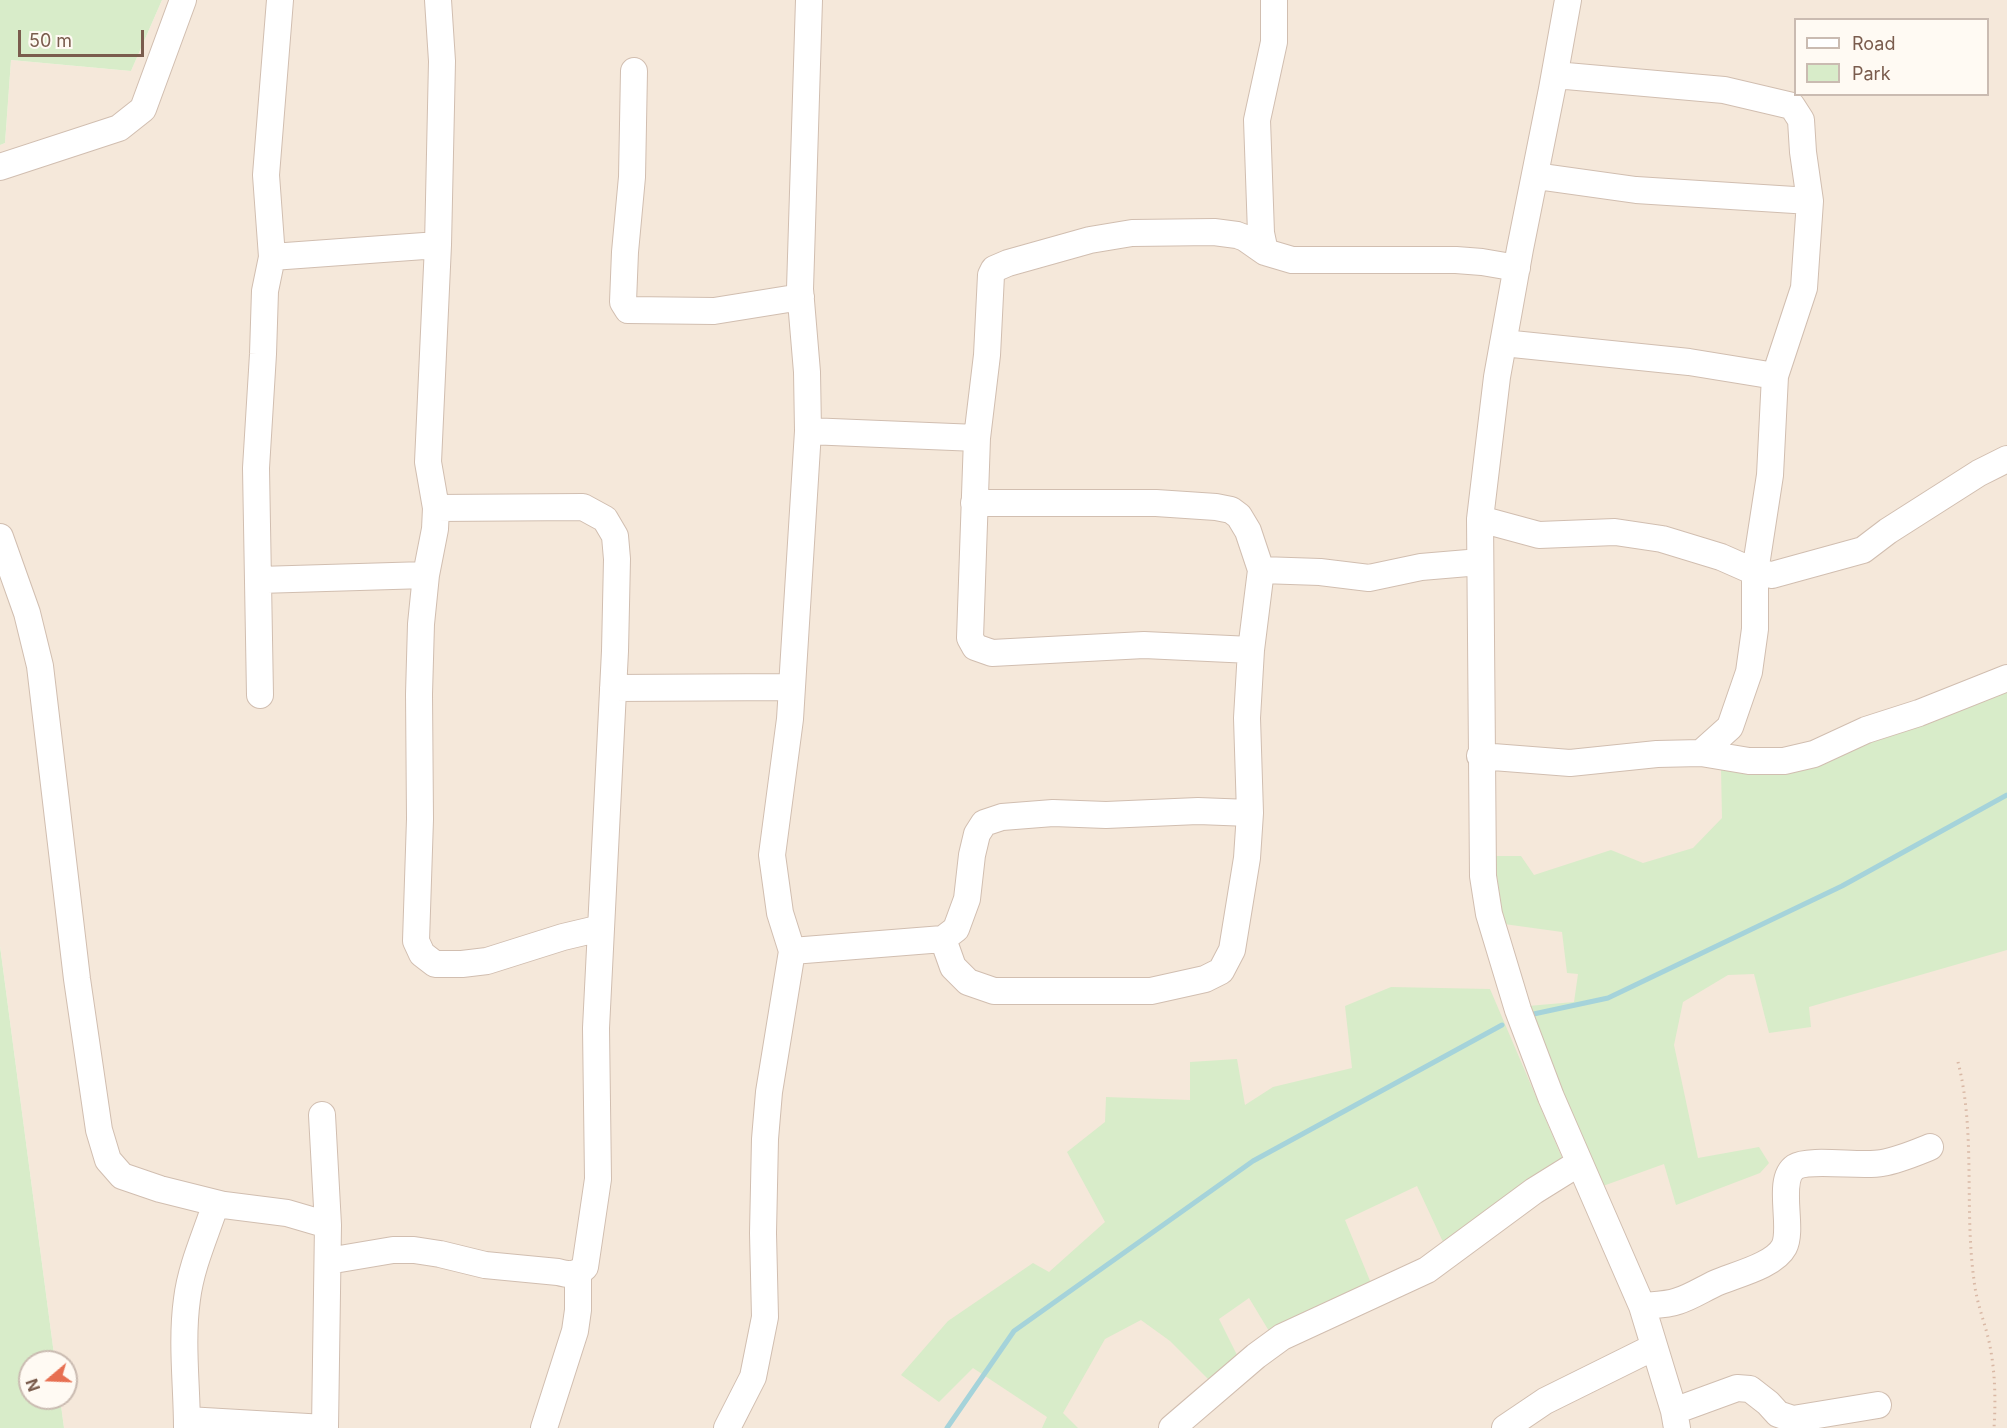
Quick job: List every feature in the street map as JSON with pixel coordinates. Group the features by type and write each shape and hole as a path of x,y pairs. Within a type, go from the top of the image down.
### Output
{"street":[{"path":"0,167 119,128 142,109 183,0"},
{"path":"260,695 256,468 265,291 272,257 266,175 280,0"},
{"path":"438,0 442,62 438,245 428,462 436,508 421,624 420,819 416,941 422,954 435,964 462,964 487,961 563,937 601,928"},
{"path":"727,1428 753,1377 765,1317 765,1139 769,1092 792,951 780,913 772,855 790,719 808,430 807,372 801,297 809,0"},
{"path":"1265,252 1261,233 1257,120 1274,42 1274,0"},
{"path":"1568,0 1503,343 1480,519 1480,756 1483,876 1489,914 1518,1010 1551,1097 1642,1306 1676,1419 1737,1388 1750,1389 1778,1414 1793,1419 1878,1406"},
{"path":"634,71 632,177 623,302 628,310 714,311 801,297"},
{"path":"1555,75 1724,90 1792,106 1802,120 1803,152 1810,201 1804,288 1774,376 1770,475 1755,572 1755,629 1749,672 1730,727 1701,753"},
{"path":"1536,176 1636,190 1810,201"},
{"path":"1251,650 1144,645 992,653 975,647 970,638 976,438 987,355 991,275 999,266 1090,240 1132,233 1214,232 1237,235 1265,252 1292,260 1456,260 1516,268"},
{"path":"272,257 438,245"},
{"path":"1503,343 1689,362 1774,376"},
{"path":"808,430 976,438"},
{"path":"1480,519 1539,535 1615,532 1662,539 1721,557 1755,572 1772,575 1863,550 1888,531 1979,473 2007,459"},
{"path":"943,939 953,967 968,982 994,991 1151,991 1205,979 1221,971 1232,950 1247,858 1250,813 1246,718 1260,570 1243,520 1231,510 1156,502 974,503"},
{"path":"328,1261 393,1250 414,1250 484,1265 568,1275 578,1274 585,1267 598,1179 596,1028 613,688 617,559 615,536 604,519 583,507 473,510 436,508"},
{"path":"0,537 27,613 40,666 77,979 99,1130 108,1160 122,1176 159,1189 216,1203 287,1214 328,1224"},
{"path":"1260,570 1320,572 1369,578 1421,567 1480,562"},
{"path":"259,580 426,575"},
{"path":"1480,756 1570,763 1657,754 1701,753 1749,761 1784,761 1814,754 1866,730 1919,713 2007,678"},
{"path":"613,688 791,687"},
{"path":"792,951 943,939 956,929 967,899 977,834 984,823 1002,817 1053,813 1106,815 1197,811 1250,813"},
{"path":"216,1203 187,1296 184,1319 187,1424 325,1428 328,1224 322,1115"},
{"path":"1642,1306 1677,1302 1717,1282 1761,1265 1778,1255 1784,1248 1786,1239 1786,1189 1790,1172 1797,1166 1825,1163 1882,1163 1930,1147"},
{"path":"1172,1428 1256,1356 1282,1337 1427,1270 1534,1191 1579,1163"},
{"path":"544,1428 574,1331 578,1310 578,1274"},
{"path":"1505,1428 1545,1401 1654,1347"}],"path":[{"path":"1958,1062 1967,1115 1968,1201 1974,1280 1991,1355 1995,1406 1994,1428"}],"shaded area":[{"path":"162,0 2007,0 2007,1428 64,1428 62,1410 78,1410 78,1350 53,1350 0,946 0,145 5,143 11,60 131,71"}],"green space":[{"path":"0,0 162,0 131,71 11,60 5,143 0,145"},
{"path":"2007,688 2007,950 1809,1007 1811,1027 1769,1033 1754,974 1728,975 1683,1002 1674,1045 1698,1158 1759,1147 1769,1163 1760,1173 1676,1205 1664,1164 1603,1186 1542,1047 1528,1006 1574,1002 1578,974 1567,973 1562,932 1504,924 1494,856 1521,856 1534,875 1611,850 1643,863 1693,848 1722,818 1721,769 1789,769 1910,730"},
{"path":"0,946 53,1350 18,1350 18,1410 62,1410 64,1428 0,1428"},
{"path":"1391,987 1490,989 1569,1174 1450,1257 1417,1186 1345,1220 1373,1288 1272,1336 1249,1298 1219,1319 1240,1361 1208,1379 1170,1341 1141,1320 1105,1339 1063,1413 1078,1428 1042,1428 1047,1417 973,1368 939,1402 901,1375 948,1321 1033,1263 1049,1272 1105,1222 1067,1152 1105,1122 1106,1097 1190,1100 1190,1062 1237,1059 1245,1105 1273,1087 1352,1068 1345,1006"}],"waterway":[{"path":"1529,1015 1608,998 1842,886 2007,795"},
{"path":"947,1428 1014,1331 1253,1161 1502,1025"}]}
